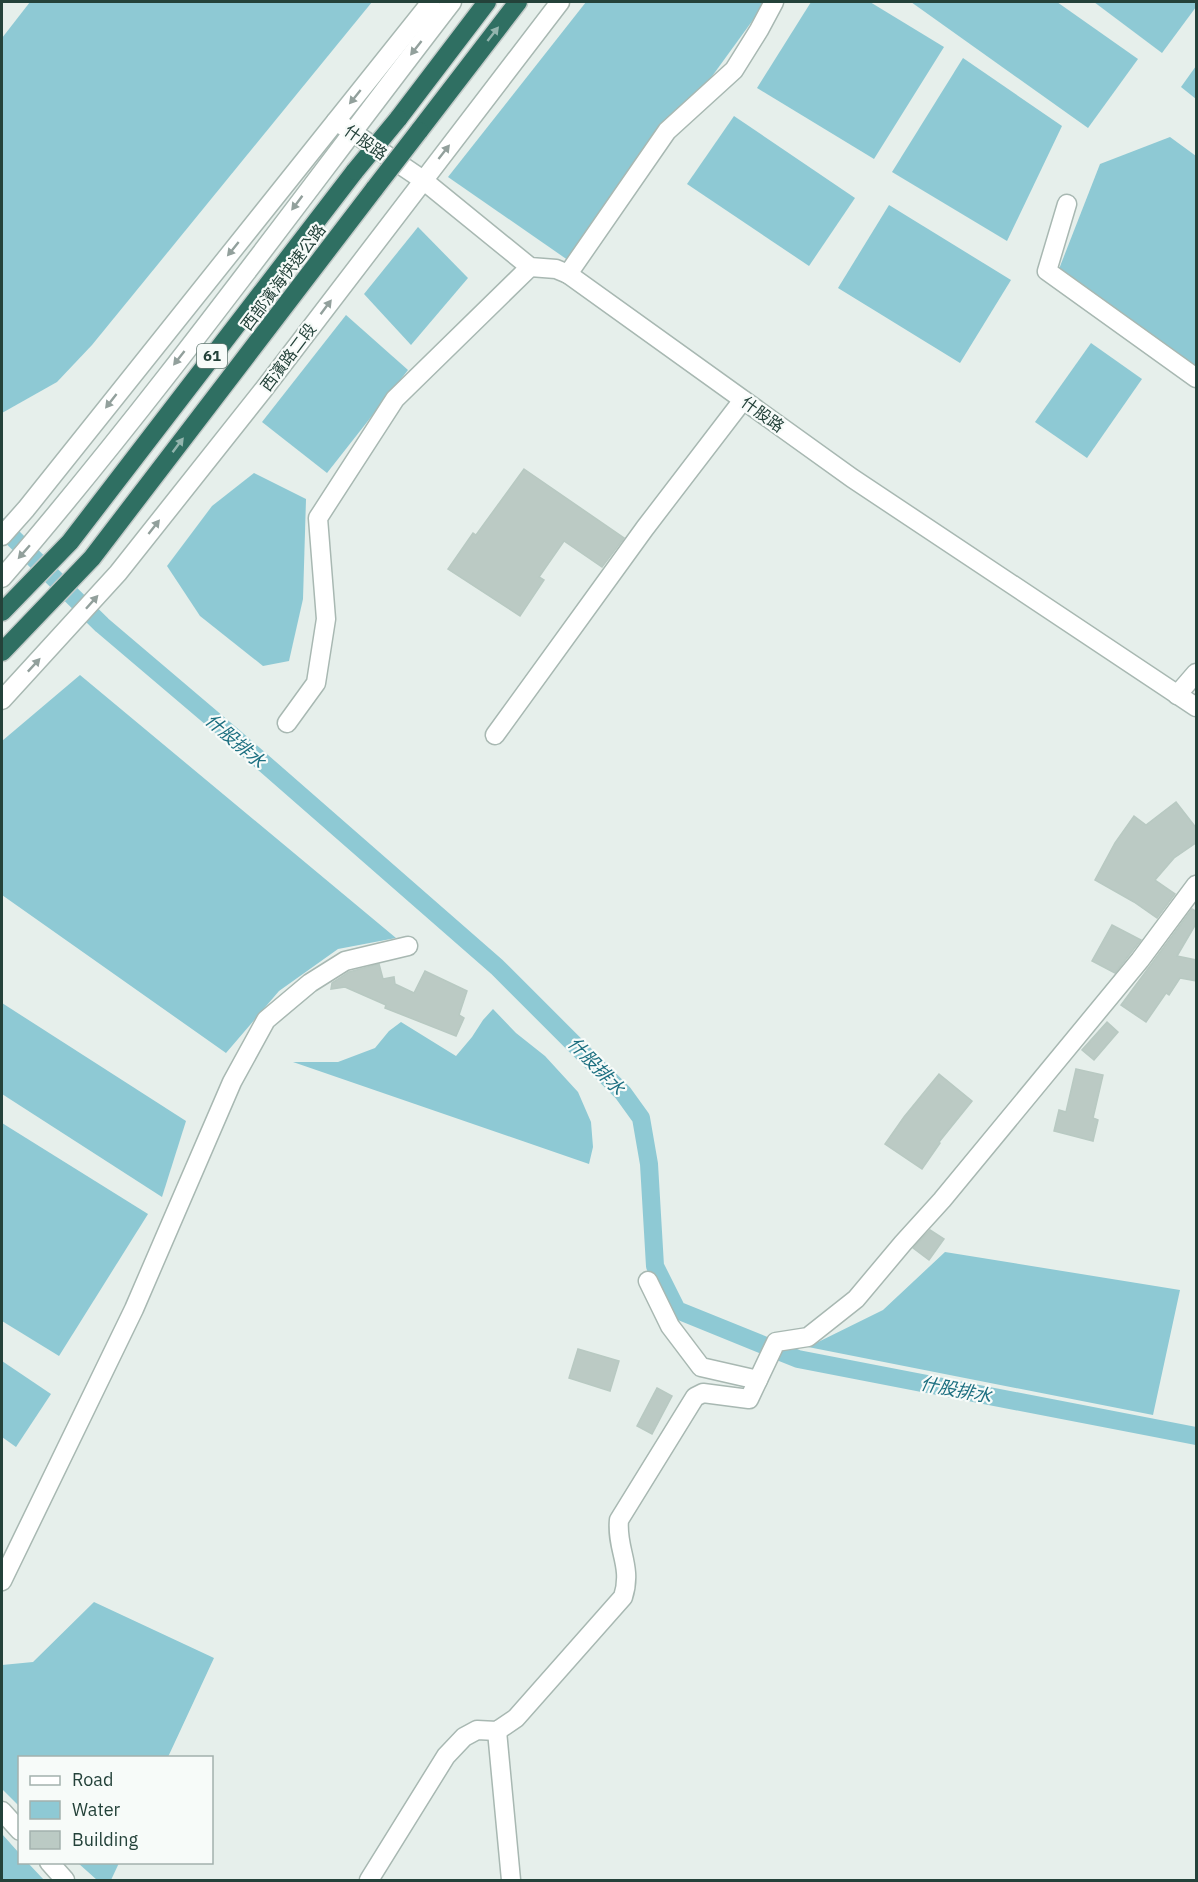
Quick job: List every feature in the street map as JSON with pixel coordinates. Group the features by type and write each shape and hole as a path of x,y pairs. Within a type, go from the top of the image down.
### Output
{"highway":[{"name":"西部濱海快速公路","path":"2,612 70,542 488,2"},
{"name":"西部濱海快速公路","path":"2,652 92,558 518,2"}],"street":[{"path":"2,536 26,509 430,2"},
{"path":"2,578 195,338 452,2"},
{"name":"西濱路二段","path":"2,700 118,573 264,389 560,2"},
{"path":"568,274 667,131 734,70 774,2"},
{"name":"什股路","path":"336,121 423,180 530,267 556,269 568,274 852,478 1197,707"},
{"path":"1067,204 1047,272 1197,378"},
{"path":"286,723 315,683 326,618 318,518 395,399 530,267"},
{"path":"495,735 645,528 743,400"},
{"path":"1177,695 1197,673"},
{"path":"369,1881 446,1756 464,1737 477,1730 497,1731 516,1718 623,1597 627,1584 627,1569 618,1532 619,1520 695,1396 703,1393 749,1399 776,1342 808,1337 856,1299 942,1200 1140,960 1197,885"},
{"path":"2,1581 134,1309 232,1082 266,1020 310,983 345,961 408,946"},
{"path":"648,1281 670,1326 701,1367 759,1376"},
{"path":"497,1731 511,1881"},
{"path":"2,1811 18,1829"},
{"path":"50,1864 65,1881"}],"water":[{"path":"30,2 372,2 92,345 57,382 2,413 2,38"},
{"path":"586,2 766,2 575,265 448,177"},
{"path":"811,2 870,2 944,47 874,159 757,88"},
{"path":"911,2 1057,2 1138,59 1088,128"},
{"path":"1094,2 1196,2 1196,7 1162,53"},
{"path":"963,58 1062,126 1007,241 892,172"},
{"path":"1196,66 1196,99 1181,87"},
{"path":"734,116 855,198 809,266 687,184"},
{"path":"1170,137 1196,156 1196,367 1059,269 1100,164"},
{"path":"889,205 1011,280 960,363 838,288"},
{"path":"418,227 468,278 411,345 364,294"},
{"path":"346,315 408,370 327,473 262,422"},
{"path":"1091,343 1142,379 1087,458 1035,422"},
{"path":"254,473 306,499 303,599 289,661 263,666 200,616 167,566 212,506"},
{"path":"80,675 396,938 338,949 279,991 226,1053 2,895 2,741"},
{"path":"2,1003 186,1121 162,1197 2,1094"},
{"path":"493,1009 516,1033 545,1056 578,1092 591,1122 593,1147 589,1164 293,1062 338,1062 375,1048 389,1031 401,1022 456,1056"},
{"path":"2,1123 148,1214 59,1356 2,1321"},
{"path":"945,1252 1180,1290 1153,1415 808,1347 883,1310"},
{"path":"2,1361 51,1394 16,1447 2,1437"},
{"path":"94,1602 214,1658 168,1756 18,1756 18,1805 2,1789 2,1665 33,1662"},
{"path":"2,1834 18,1852 18,1864 29,1864 44,1880 2,1880"},
{"path":"79,1864 119,1864 111,1880 97,1880"}],"building":[{"path":"524,469 624,538 602,567 564,541 539,577 544,580 520,616 448,569 473,533 476,535"},
{"path":"1176,802 1197,829 1197,842 1174,858 1155,880 1175,894 1157,918 1095,880 1115,843 1134,816 1146,825"},
{"path":"1192,909 1197,912 1197,922 1177,956 1197,960 1197,981 1180,978 1169,995 1166,993 1146,1022 1121,1005"},
{"path":"1112,925 1141,940 1115,973 1092,961"},
{"path":"379,964 383,979 394,977 395,984 414,993 425,971 467,991 459,1015 464,1018 456,1036 385,1008 386,1005 345,987 331,989 332,983 349,972"},
{"path":"1107,1022 1118,1032 1094,1060 1082,1050"},
{"path":"1076,1069 1103,1075 1093,1118 1098,1120 1093,1141 1054,1131 1059,1110 1066,1112"},
{"path":"939,1074 972,1101 939,1142 922,1169 885,1144"},
{"path":"930,1230 944,1239 929,1260 913,1248"},
{"path":"578,1349 619,1361 610,1391 569,1378"},
{"path":"657,1388 672,1396 652,1434 637,1426"}],"waterway":[{"name":"什股排水","path":"2,527 102,625 497,967 623,1093 641,1118 649,1164 655,1266 677,1310 798,1359 1196,1436"}]}
